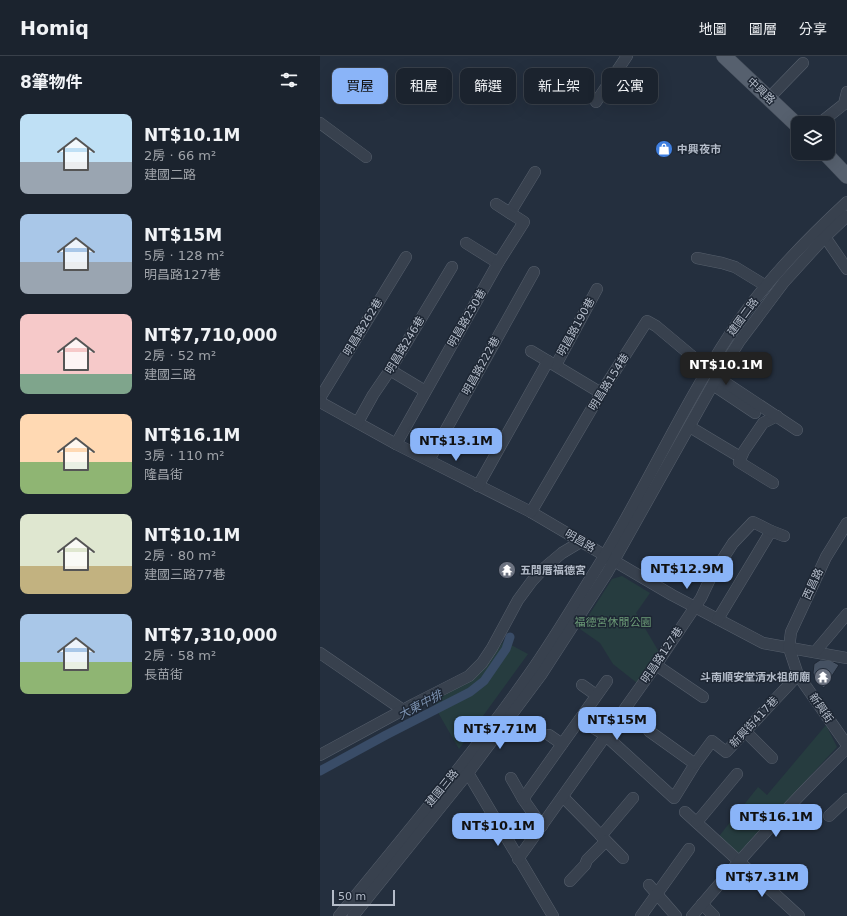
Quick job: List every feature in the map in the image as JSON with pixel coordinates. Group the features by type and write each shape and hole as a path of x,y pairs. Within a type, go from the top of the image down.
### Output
{"main road":[{"name":"中興路","path":"724,56 791,119"},
{"path":"832,160 847,176"}],"street":[{"path":"596,102 627,56"},
{"path":"769,98 803,63"},
{"path":"829,116 845,104 847,92"},
{"path":"320,124 366,157"},
{"path":"510,213 535,172"},
{"name":"建國二路","path":"609,558 690,428 730,334 775,274 812,235 847,202"},
{"name":"明昌路230巷","path":"396,444 498,263 524,222 496,204"},
{"name":"建國二路","path":"609,558 713,377 784,282 825,237 847,216"},
{"path":"825,237 847,269"},
{"path":"466,243 498,263"},
{"name":"明昌路262巷","path":"320,398 406,257"},
{"path":"697,258 735,267 766,286"},
{"name":"明昌路246巷","path":"358,422 452,267"},
{"name":"明昌路222巷","path":"428,460 534,272"},
{"name":"明昌路190巷","path":"478,486 597,289"},
{"name":"明昌路154巷","path":"530,512 601,393 647,321 656,326 713,377"},
{"path":"531,351 601,393"},
{"path":"390,370 425,391"},
{"path":"713,377 755,413"},
{"path":"713,377 797,430"},
{"name":"明昌路","path":"320,402 396,444 530,512 695,607 763,643 847,658"},
{"path":"773,483 739,462 744,451 763,423 777,416"},
{"path":"690,428 734,454"},
{"name":"明昌路127巷","path":"518,859 656,665 701,598 710,577 734,543 753,522 771,531"},
{"name":"西昌路","path":"789,648 791,632 797,619 826,557 847,523"},
{"path":"718,619 771,531 784,536"},
{"path":"320,755 469,676 482,663 492,648 518,600 532,581 543,569 562,553 582,541"},
{"name":"建國三路","path":"339,916 465,769 541,675 609,558"},
{"path":"815,652 847,614"},
{"name":"新興街","path":"789,648 798,675 847,745"},
{"path":"320,653 403,710"},
{"path":"656,665 703,697"},
{"name":"新興街417巷","path":"695,764 712,741 726,752 798,675"},
{"path":"523,799 607,681"},
{"path":"582,685 596,695"},
{"path":"580,719 606,736 674,798 695,764 649,731"},
{"path":"745,731 772,758"},
{"path":"549,735 562,744"},
{"path":"692,916 787,808 847,748"},
{"path":"465,769 553,916"},
{"name":"建國三路","path":"354,916 465,769"},
{"path":"697,822 737,774"},
{"path":"511,778 523,799 542,826"},
{"path":"563,797 623,858"},
{"path":"570,880 585,865 587,860 633,798"},
{"path":"829,816 847,799"},
{"path":"685,812 799,916"},
{"path":"641,916 689,849"},
{"path":"648,886 676,916"},
{"path":"702,904 714,916"}],"green space":[{"name":"福德宮休閒公園","path":"622,576 650,593 636,613 659,652 637,683 613,664 600,643 580,629 612,579"},
{"path":"504,641 528,654 459,749 432,702 475,678"},
{"path":"826,725 837,747 734,858 716,840 758,787 767,795"}],"building":[{"name":"斗南順安堂清水祖師廟","path":"820,660 830,660 839,665 824,688 816,682 813,673 814,664"}],"waterway":[{"name":"大東中排","path":"320,771 470,692 484,681 506,649 510,637"}],"place":[{"name":"中興夜市","path":"664,149"},
{"name":"五間厝福德宮","path":"507,570"},
{"name":"斗南順安堂清水祖師廟","path":"823,677"}]}
